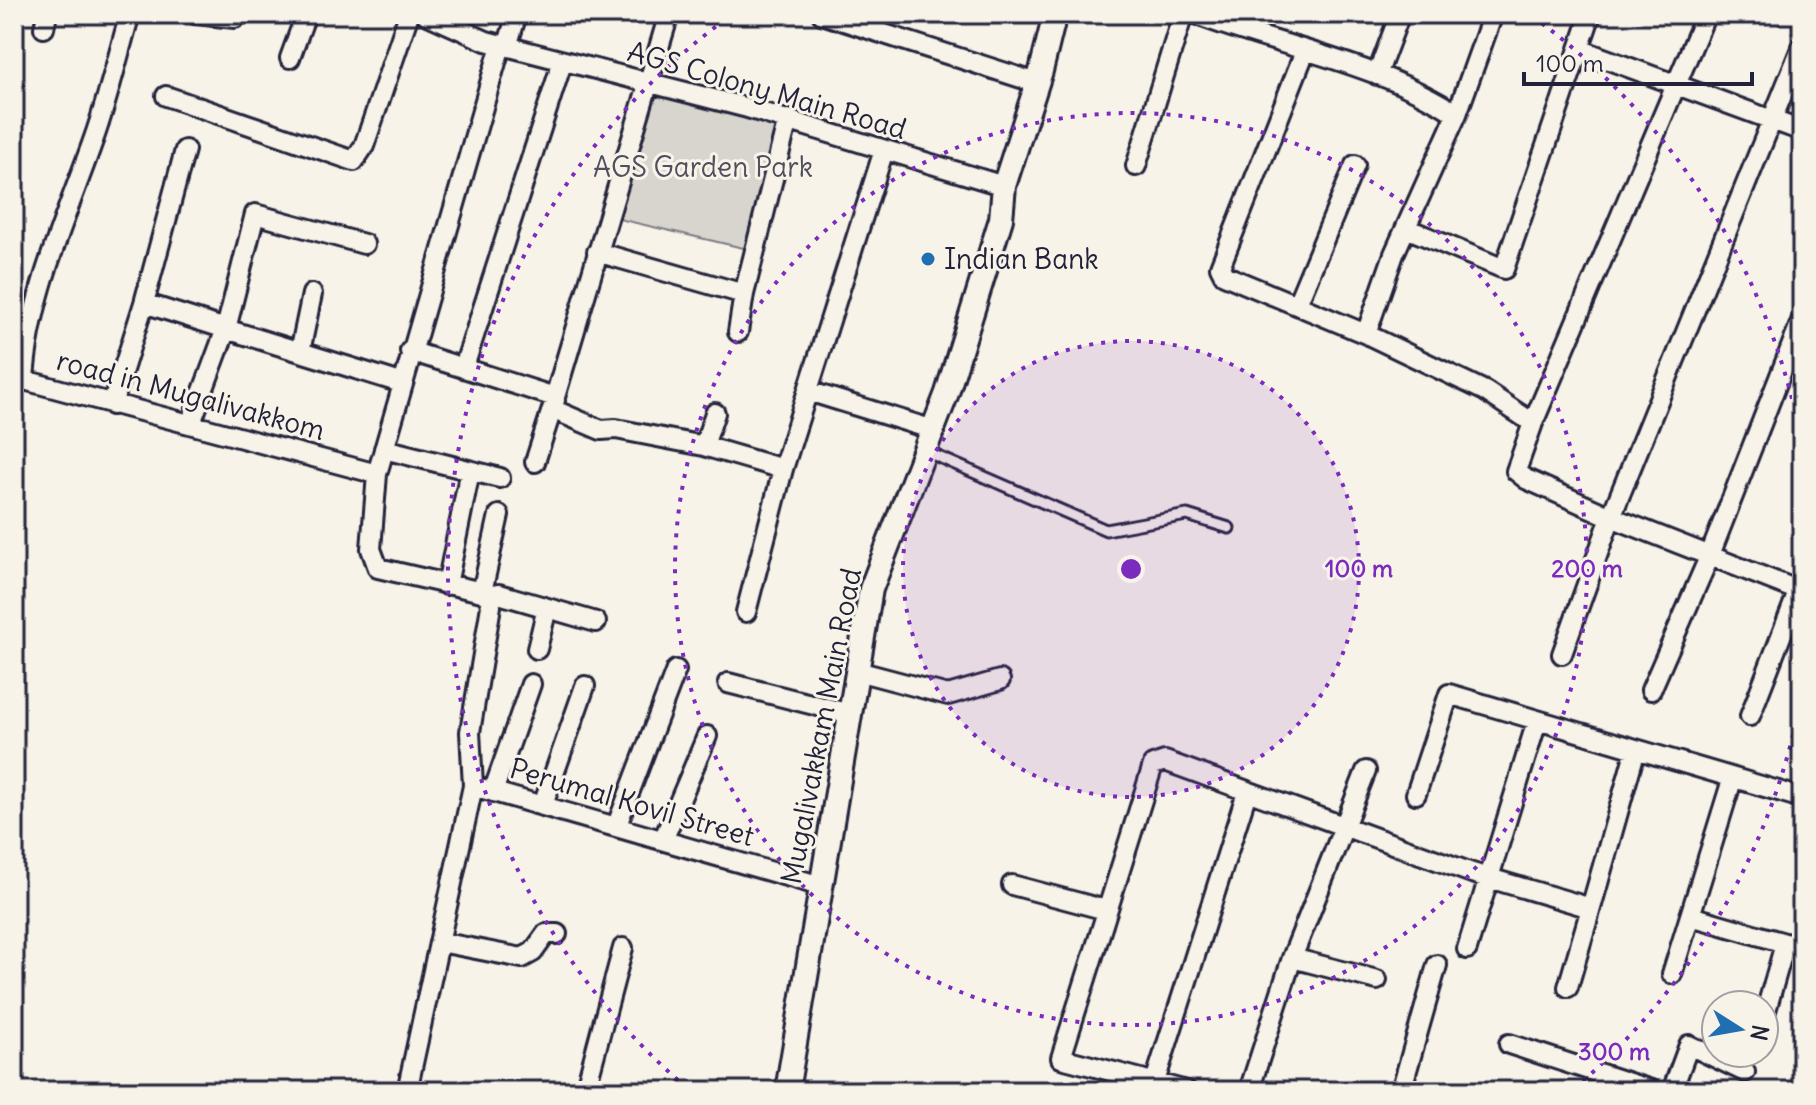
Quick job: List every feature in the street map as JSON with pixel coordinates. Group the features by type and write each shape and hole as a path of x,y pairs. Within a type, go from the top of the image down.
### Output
{"street":[{"name":"road in Mugalivakkom","path":"130,14 96,134 43,280 19,379 377,474"},
{"path":"195,14 235,18"},
{"path":"290,58 306,14"},
{"path":"166,96 354,161 364,146 409,14"},
{"name":"AGS Colony Main Road","path":"426,14 504,46 788,119 1004,186"},
{"path":"517,14 504,46 401,383 377,474 371,549 374,563 385,571 485,594 499,594 596,622"},
{"path":"535,462 669,14"},
{"path":"822,14 1037,83"},
{"path":"1136,166 1183,14"},
{"path":"1194,14 1377,75 1431,97 1457,114"},
{"path":"1377,75 1400,14"},
{"path":"1366,334 1406,228 1457,114 1493,14"},
{"path":"1406,228 1504,269 1591,14"},
{"path":"1706,14 1533,423 1516,471 1526,479 1611,517 1801,589 1750,716"},
{"name":"Mugalivakkam Main Road","path":"787,1091 871,589 930,441 1001,219 1004,186 1037,83 1051,15"},
{"path":"1562,654 1611,517 1802,46"},
{"path":"1579,49 1802,131"},
{"path":"1305,51 1220,267 1224,275 1366,334 1485,391 1533,423"},
{"path":"464,367 562,63"},
{"path":"738,332 744,294 788,119"},
{"path":"112,405 144,303 185,150"},
{"path":"746,612 783,469 884,150"},
{"path":"1297,304 1355,165"},
{"path":"191,423 226,329 255,214 364,244"},
{"path":"597,252 744,294"},
{"path":"300,352 312,294"},
{"path":"144,303 401,383"},
{"path":"1651,690 1710,555 1802,319"},
{"path":"410,351 464,367 554,403 601,430 616,429 704,446 783,469"},
{"path":"808,391 930,441"},
{"path":"704,446 715,413"},
{"path":"384,449 500,478"},
{"path":"447,585 470,471"},
{"path":"407,1091 473,786 470,732 491,606 485,594 499,515"},
{"path":"537,649 547,608"},
{"path":"617,825 676,670"},
{"path":"857,671 948,695 1000,680"},
{"path":"728,683 850,714"},
{"path":"493,792 531,684"},
{"path":"543,805 585,686"},
{"path":"1416,794 1449,694 1635,752 1802,798"},
{"path":"1467,949 1486,878 1537,721"},
{"path":"664,838 707,736"},
{"path":"1568,987 1635,752"},
{"path":"1187,1091 1153,1087 1061,1058 1153,765 1165,761 1486,878 1591,908"},
{"path":"1249,1091 1292,958 1366,771"},
{"path":"1672,974 1732,780"},
{"name":"Perumal Kovil Street","path":"473,786 664,838 821,886"},
{"path":"1153,1087 1247,792"},
{"path":"1012,885 1106,910"},
{"path":"1691,916 1793,946 1775,989"},
{"path":"440,942 522,958 533,952 546,934 557,934"},
{"path":"585,1091 623,948"},
{"path":"1292,958 1377,980"},
{"path":"1401,1091 1437,965"},
{"path":"1509,1044 1654,1091"},
{"path":"1672,1091 1689,1045 1745,1072"}],"lane":[{"path":"930,441 1106,530 1187,515 1229,528"}],"green space":[{"name":"AGS Garden Park","path":"649,84 787,120 752,250 619,219"}],"place":[{"name":"Indian Bank","path":"928,259"}]}
